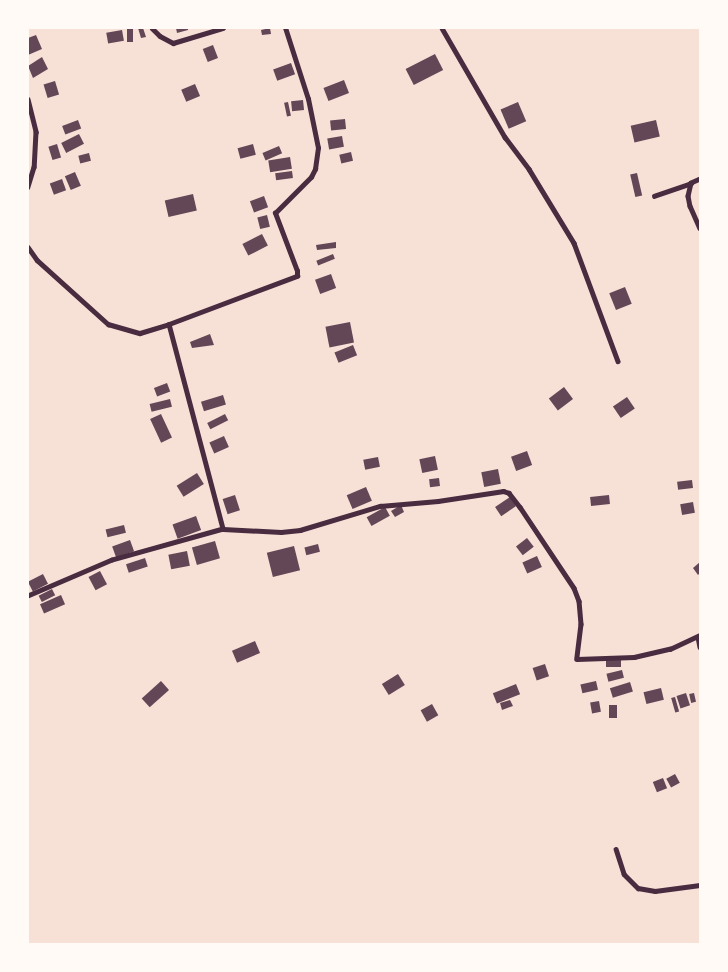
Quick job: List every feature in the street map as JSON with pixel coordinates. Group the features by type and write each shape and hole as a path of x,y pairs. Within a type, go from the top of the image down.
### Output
{"street":[{"path":"152,28 160,36 173,43 222,28"},
{"path":"28,247 37,260 108,324 140,333 297,276 297,271 275,213 311,177 316,169 318,148 308,99 285,28"},
{"path":"442,28 505,137 529,169 574,243 618,361"},
{"path":"28,98 36,132 34,166 28,187"},
{"path":"654,196 700,179"},
{"path":"691,183 689,201 700,228"},
{"path":"169,324 223,529"},
{"path":"28,596 112,560 223,529 281,532 300,530 380,506 438,501 503,491 509,493 520,507 574,588 579,601 581,624 578,659 634,657 670,649 699,636 700,648"},
{"path":"616,849 624,874 638,888 655,891 700,885"}],"building":[{"path":"138,28 143,28 146,37 141,38"},
{"path":"176,28 188,28 188,30 177,33"},
{"path":"270,28 271,34 262,35 261,30"},
{"path":"127,29 133,29 133,42 127,42"},
{"path":"122,30 124,41 108,44 106,33"},
{"path":"36,35 42,49 28,55 28,38"},
{"path":"213,45 218,58 208,62 203,49"},
{"path":"435,54 443,70 414,85 406,69"},
{"path":"42,57 48,69 33,78 28,66"},
{"path":"291,63 295,74 277,81 273,69"},
{"path":"344,80 349,93 328,101 323,88"},
{"path":"55,81 59,94 48,98 44,85"},
{"path":"195,84 200,96 186,102 181,90"},
{"path":"303,100 304,110 292,111 291,101"},
{"path":"288,102 291,116 287,117 284,103"},
{"path":"518,102 526,121 509,129 501,109"},
{"path":"345,119 346,129 331,131 330,121"},
{"path":"78,120 81,128 65,134 62,126"},
{"path":"656,120 660,137 634,142 631,126"},
{"path":"79,134 84,144 66,153 61,143"},
{"path":"342,136 344,147 329,149 327,139"},
{"path":"57,144 61,157 52,160 48,147"},
{"path":"253,144 256,155 240,159 238,148"},
{"path":"279,146 282,153 266,160 262,153"},
{"path":"351,152 353,161 341,163 339,155"},
{"path":"89,153 91,161 80,163 78,156"},
{"path":"290,157 292,169 270,172 268,160"},
{"path":"292,171 293,178 276,180 275,173"},
{"path":"75,172 81,186 71,190 65,176"},
{"path":"637,173 642,195 635,197 630,175"},
{"path":"62,179 66,190 54,195 50,183"},
{"path":"193,194 197,211 169,217 165,201"},
{"path":"264,196 268,207 254,212 250,201"},
{"path":"267,215 270,227 260,229 257,217"},
{"path":"262,234 268,246 248,256 242,244"},
{"path":"336,242 336,248 317,250 316,245"},
{"path":"333,254 335,259 318,265 316,261"},
{"path":"331,274 336,288 320,294 315,280"},
{"path":"625,287 632,304 616,310 609,293"},
{"path":"350,322 354,343 329,347 325,327"},
{"path":"210,334 214,345 192,348 190,342"},
{"path":"353,345 357,355 339,363 334,352"},
{"path":"167,383 170,391 157,396 154,388"},
{"path":"564,387 573,399 558,410 549,398"},
{"path":"223,395 226,405 204,411 201,402"},
{"path":"627,397 635,409 621,418 613,407"},
{"path":"170,399 172,407 152,412 150,404"},
{"path":"161,414 172,438 161,443 150,419"},
{"path":"225,414 228,420 210,429 207,423"},
{"path":"224,436 229,447 214,453 209,443"},
{"path":"527,451 532,465 516,471 511,457"},
{"path":"435,456 438,470 422,473 419,459"},
{"path":"378,457 380,467 365,470 363,460"},
{"path":"498,469 501,484 484,487 481,472"},
{"path":"197,473 204,484 184,497 177,486"},
{"path":"439,478 440,486 430,487 429,479"},
{"path":"692,480 693,488 678,490 677,482"},
{"path":"366,487 372,501 353,509 347,495"},
{"path":"235,495 240,510 228,514 223,499"},
{"path":"609,495 610,504 591,506 590,497"},
{"path":"510,497 516,506 501,516 495,507"},
{"path":"693,502 695,513 682,515 680,504"},
{"path":"401,505 404,512 395,517 391,511"},
{"path":"385,507 390,516 371,526 367,517"},
{"path":"196,516 201,530 178,539 173,525"},
{"path":"124,525 126,533 107,537 106,530"},
{"path":"527,538 534,547 523,555 516,547"},
{"path":"130,540 134,551 116,558 112,546"},
{"path":"215,541 220,558 197,565 192,548"},
{"path":"318,544 320,552 306,555 304,547"},
{"path":"294,546 300,570 273,577 267,553"},
{"path":"187,551 190,566 171,569 168,555"},
{"path":"537,556 542,567 527,573 522,563"},
{"path":"145,558 148,567 129,573 126,564"},
{"path":"700,562 700,573 698,575 693,568"},
{"path":"100,571 107,584 96,590 89,577"},
{"path":"43,574 48,584 33,592 28,582"},
{"path":"52,589 55,595 42,602 39,596"},
{"path":"61,595 65,604 44,613 40,604"},
{"path":"255,641 260,653 237,663 232,651"},
{"path":"606,659 621,659 621,667 606,667"},
{"path":"545,664 549,676 537,680 533,668"},
{"path":"622,670 624,678 608,682 606,674"},
{"path":"398,674 405,685 389,695 382,684"},
{"path":"161,681 169,690 150,707 142,698"},
{"path":"596,681 598,690 582,693 580,685"},
{"path":"630,682 633,692 613,698 610,688"},
{"path":"516,684 520,694 497,704 493,693"},
{"path":"661,688 664,700 646,704 644,692"},
{"path":"686,693 690,705 681,708 676,696"},
{"path":"694,693 696,702 691,703 689,694"},
{"path":"675,697 679,711 675,713 671,698"},
{"path":"510,700 513,706 502,710 500,703"},
{"path":"599,701 601,712 592,713 590,703"},
{"path":"432,704 438,715 427,722 421,710"},
{"path":"609,705 617,705 617,718 609,718"},
{"path":"675,774 680,783 671,788 666,779"},
{"path":"663,778 667,788 657,792 653,782"}]}
